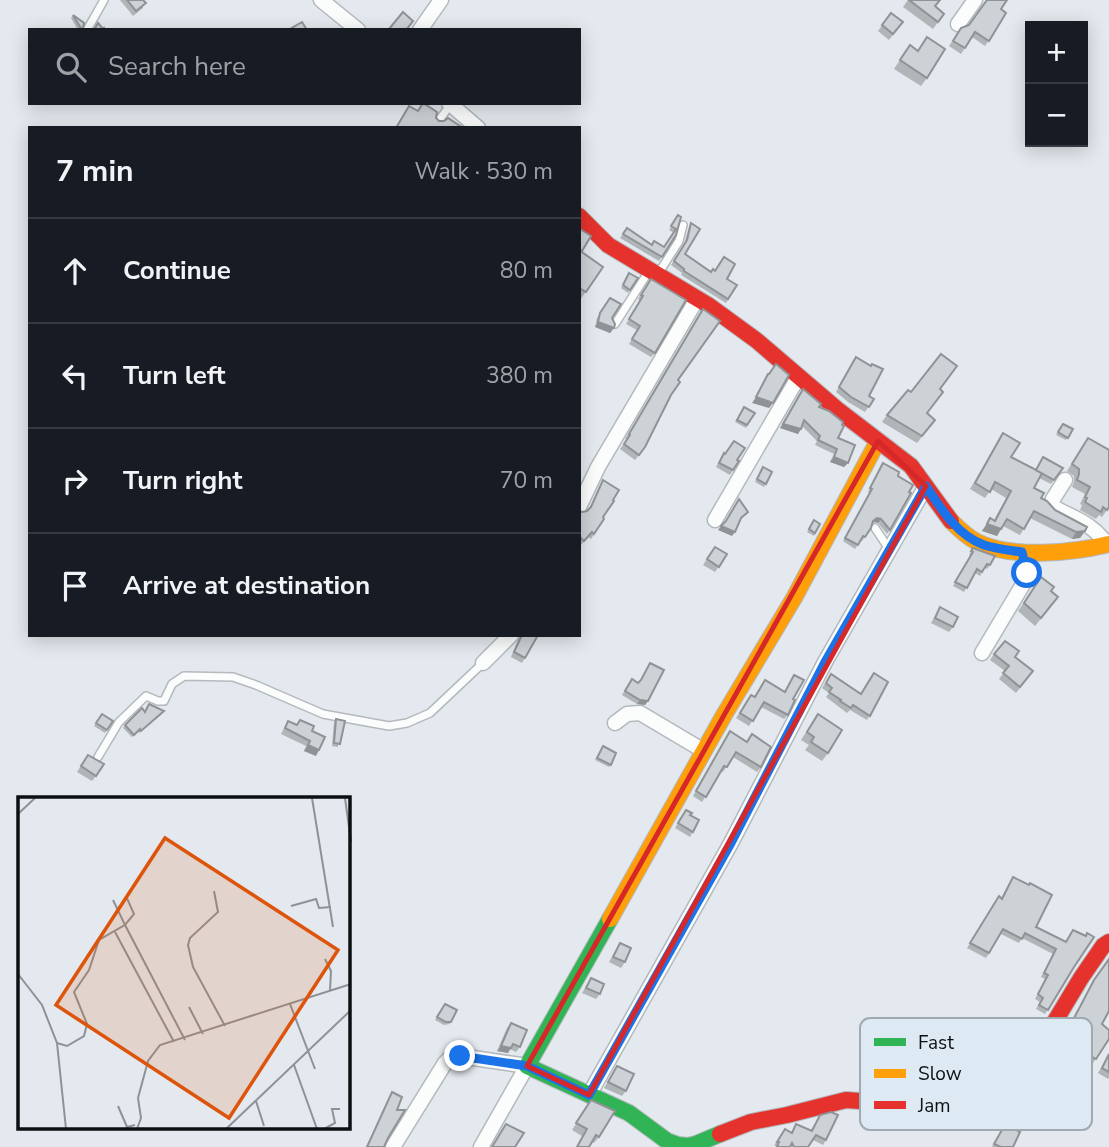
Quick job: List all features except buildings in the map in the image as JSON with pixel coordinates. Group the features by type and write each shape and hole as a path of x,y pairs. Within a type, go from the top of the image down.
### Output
{"street":[{"path":"321,0 349,27"},
{"path":"421,28 441,0"},
{"path":"958,24 975,0"},
{"path":"450,105 476,126"},
{"path":"581,218 608,246 734,324 911,466 942,510 970,539 993,548 1022,552 1091,549 1108,544 1089,525 1052,505 1065,480"},
{"path":"581,502 598,467 697,299"},
{"path":"715,520 799,376"},
{"path":"481,1147 746,676 794,598 878,441"},
{"path":"589,1095 731,843 825,662 926,486"},
{"path":"982,653 1025,581 1027,573 1022,552"},
{"path":"483,663 509,637"},
{"path":"615,723 627,714 640,713 704,751"},
{"path":"1057,1018 1081,978 1103,946 1109,942"},
{"path":"393,1147 445,1063 450,1058 460,1056 527,1066 629,1113 667,1141 678,1145 688,1146 751,1122 845,1100 860,1101"}],"lane":[{"path":"88,28 104,0"},
{"path":"436,126 448,105"},
{"path":"615,324 680,241 683,225"},
{"path":"875,528 890,550"},
{"path":"98,757 120,722 146,695 164,701 172,684 184,676 233,677 323,714 389,726 407,723 430,713 483,663"}],"highlighted area":[{"path":"878,441 926,486 589,1095 527,1066"}],"traffic: fast":[{"path":"610,919 527,1066 629,1113 667,1141 678,1145 696,1144 720,1134"}],"traffic: slow":[{"path":"610,919 724,715 794,598 878,441"},
{"path":"951,521 977,542 1007,551 1060,552 1109,544"}],"traffic: jam":[{"path":"581,218 608,245 708,305 756,340 838,410 911,466 951,521"},
{"path":"1057,1018 1081,978 1103,946 1109,942"},
{"path":"720,1134 751,1122 846,1100 860,1101"}],"route":[{"path":"460,1056 527,1066 589,1095 731,843 825,662 926,486 956,527 970,539 993,548 1022,552 1027,573"}]}
